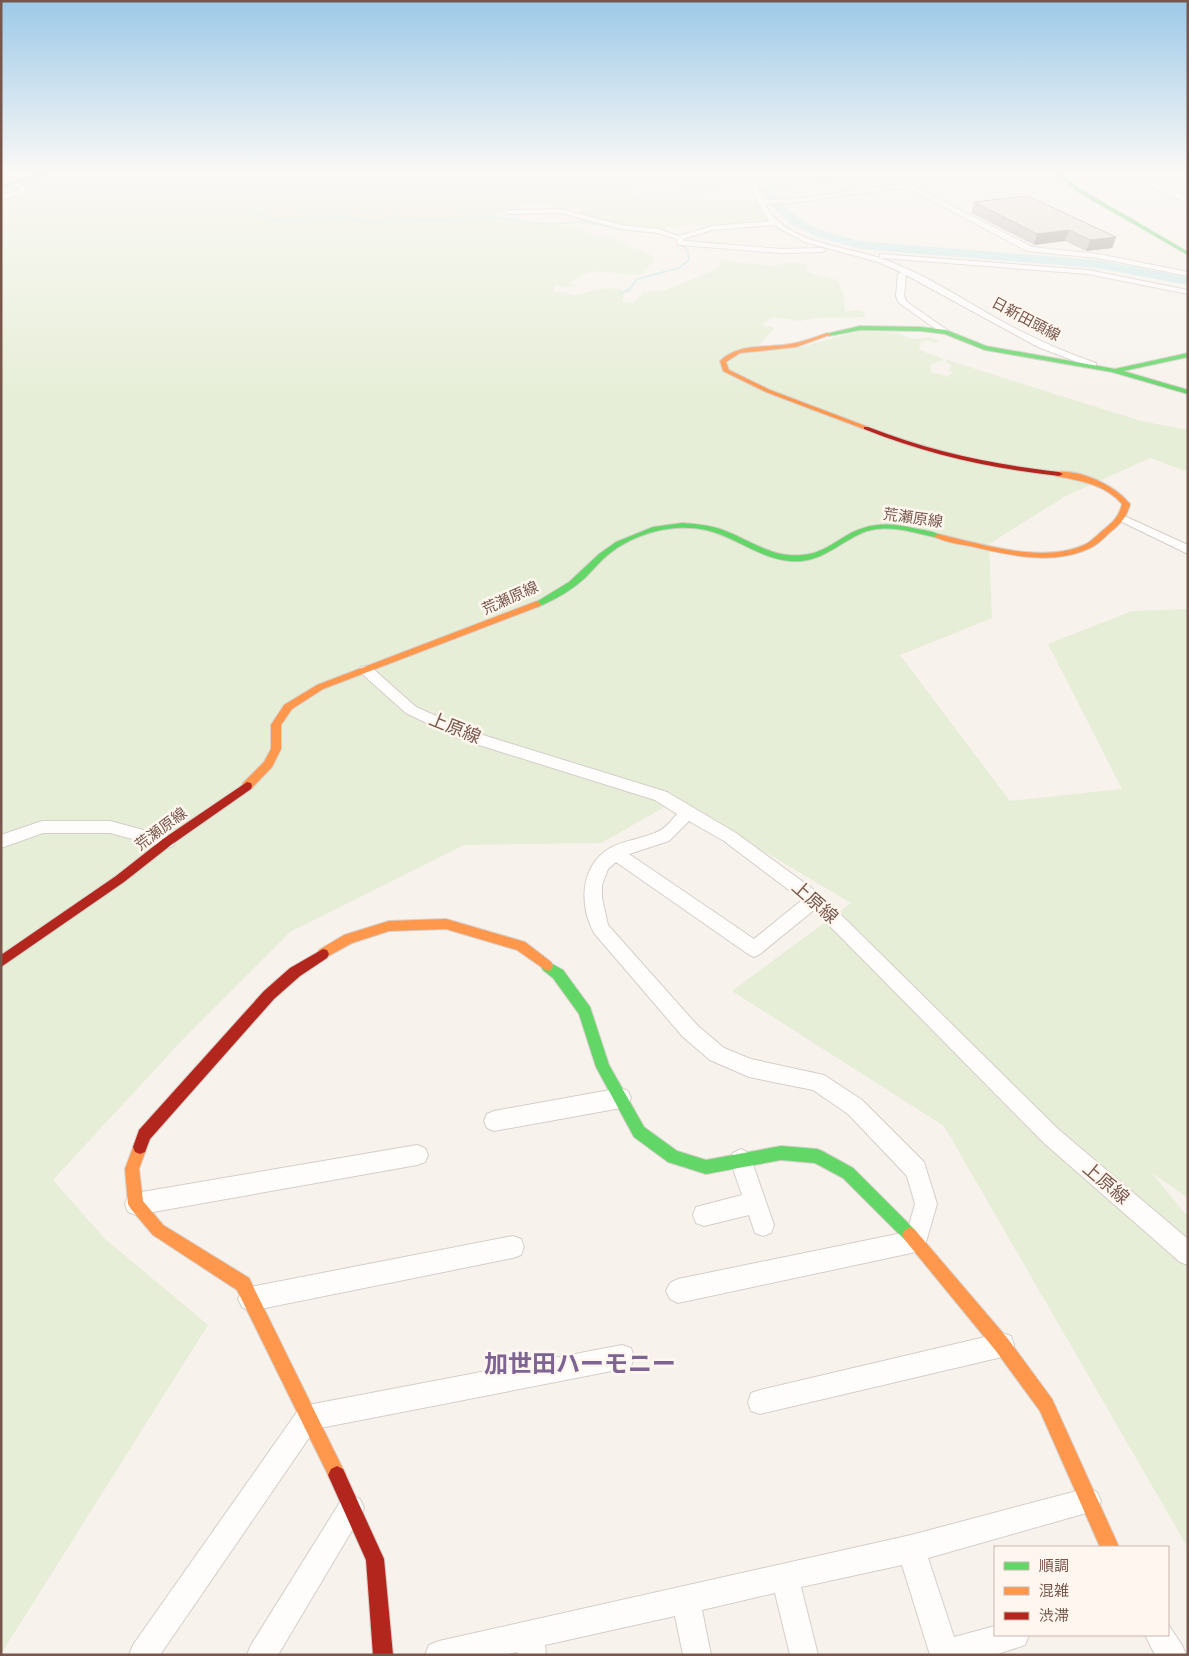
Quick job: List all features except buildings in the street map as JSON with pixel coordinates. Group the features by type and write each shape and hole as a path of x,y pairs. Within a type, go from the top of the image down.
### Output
{"main road":[{"path":"1122,518 1126,504 1119,494 1098,483 1069,475 1003,467 913,446 768,391 726,371 723,366 726,358 748,349 792,346 839,331 860,328 921,328 946,332 985,348 1113,370 1188,356"},
{"name":"日新田頭線","path":"1113,370 1188,392"},
{"name":"荒瀬原線","path":"1,962 120,879 167,842 245,788 268,764 276,749 276,725 288,707 320,687 496,621 538,603 559,592 580,577 609,550 632,537 650,531 678,526 705,527 718,530 762,552 778,558 790,559 813,557 826,553 865,529 878,527 901,528 1006,551 1047,555 1066,554 1089,546 1122,518"},
{"path":"383,1655 375,1559 352,1506 243,1284 158,1230 136,1204 132,1169 144,1135 256,1010 295,972 348,939 389,926 446,924 485,934 521,946 558,974 585,1011 604,1068 639,1132 673,1158 706,1167 781,1153 817,1156 848,1173 916,1241 1002,1344 1046,1405 1110,1546"}],"street":[{"path":"751,248 818,251 825,248"},
{"name":"日新田頭線","path":"835,248 864,255 906,272 1053,351 1070,358 1113,370"},
{"path":"1029,248 1098,256 1188,274"},
{"path":"864,255 1081,271 1132,279 1188,292"},
{"path":"906,272 902,274 900,296 904,303 946,332"},
{"path":"1122,518 1188,550"},
{"name":"上原線","path":"366,670 411,710 465,735 662,796 687,813 730,836 815,900 863,946 1050,1136 1188,1254"},
{"path":"678,1291 916,1241 926,1204 916,1170 855,1107 817,1082 749,1068 717,1054 690,1031 600,928 594,910 592,886 599,867 615,853 638,843 665,836 687,813"},
{"path":"1,842 42,827 110,827 167,842"},
{"path":"615,853 754,949 815,900"},
{"path":"494,1121 621,1098"},
{"path":"136,1204 417,1154"},
{"path":"741,1160 763,1225"},
{"path":"704,1215 756,1203"},
{"path":"250,1299 513,1247"},
{"path":"760,1402 1002,1344"},
{"path":"144,1655 308,1418 622,1357"},
{"path":"439,1655 531,1645 686,1601 911,1549 1088,1501"},
{"path":"261,1655 352,1506"},
{"path":"911,1549 945,1654 1011,1636"},
{"path":"785,1577 804,1655"},
{"path":"686,1601 697,1655"},
{"path":"1160,1636 1172,1655"}],"green space":[{"path":"1,248 636,248 653,256 653,262 640,275 591,272 568,284 583,285 565,287 555,285 554,292 565,292 573,296 591,291 615,288 621,289 624,296 622,302 634,303 644,292 666,290 714,270 720,266 719,260 774,266 790,262 808,264 807,272 838,280 843,294 845,312 858,310 864,312 865,317 816,318 800,321 773,317 762,325 774,328 753,352 801,347 859,331 899,333 908,338 920,339 930,337 939,341 936,343 928,340 921,342 919,350 944,359 930,365 931,372 948,377 953,372 949,370 952,366 945,361 947,360 1141,421 1188,430 1188,472 1150,458 1064,497 989,544 992,618 900,655 1010,801 1122,789 1048,644 1132,611 1188,609 1188,1198 1151,1172 1188,1217 1188,1548 944,1126 732,991 851,903 677,800 601,843 464,845 290,932 186,1036 53,1180 106,1240 208,1325 1,1654"}],"waterway":[{"path":"630,289 637,279 679,268 689,260 685,248"},
{"path":"900,248 1097,264 1188,281"},
{"path":"620,294 630,289"}],"traffic: fast":[{"path":"1178,248 1188,254"},
{"path":"829,334 860,328 921,329 946,332 985,348 1113,370 1188,392"},
{"path":"1117,370 1188,355"},
{"path":"537,604 572,584 619,543 631,537 669,526 682,525 707,528 720,532 752,548 774,556 787,558 811,557 872,527 900,528 938,536"},
{"path":"547,966 558,974 585,1011 603,1067 639,1132 673,1157 706,1167 781,1153 817,1156 848,1173 910,1235"}],"traffic: slow":[{"path":"829,334 796,345 738,352 723,361 726,371 768,391 866,428"},
{"path":"938,536 1014,553 1035,555 1055,555 1073,552 1089,546 1120,520 1126,504 1113,491 1105,487 1078,477 1059,474"},
{"path":"247,786 268,764 276,749 276,725 288,707 320,687 537,604"},
{"path":"323,954 348,939 389,926 446,924 521,946 547,966"},
{"path":"140,1147 132,1169 136,1204 158,1230 243,1284 337,1475"},
{"path":"910,1235 1002,1345 1046,1405 1110,1546"}],"traffic: jam":[{"path":"866,428 911,445 957,458 995,466 1059,474"},
{"path":"1,962 120,879 167,842 247,786"},
{"path":"140,1147 144,1135 269,995 295,972 323,954"},
{"path":"337,1475 375,1559 383,1655"}],"district":[{"name":"加世田ハーモニー","path":"580,1364"}]}
